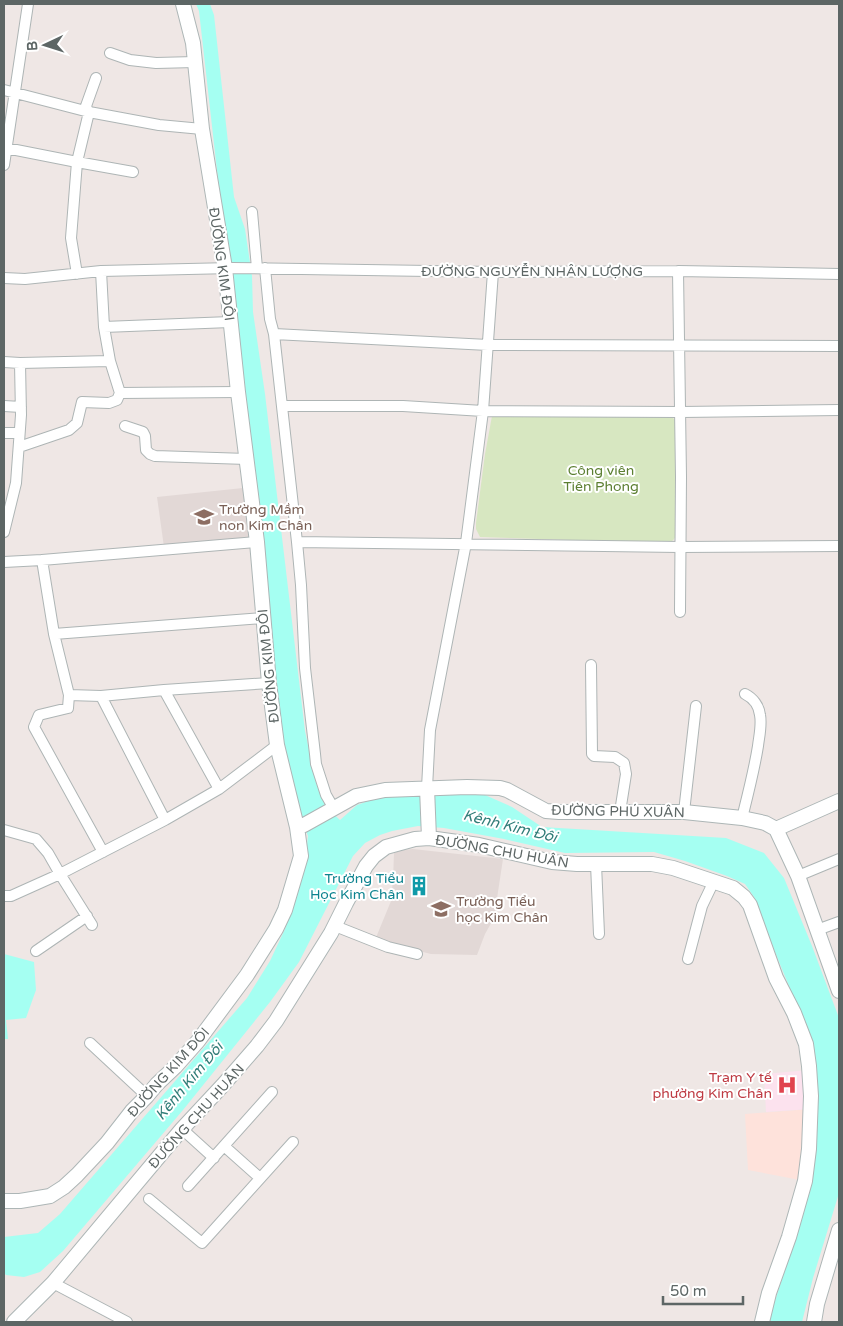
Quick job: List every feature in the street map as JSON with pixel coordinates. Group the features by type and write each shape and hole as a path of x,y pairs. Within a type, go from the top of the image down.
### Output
{"street":[{"path":"4,164 9,91 28,4"},
{"name":"ĐƯỜNG KIM ĐÔI","path":"4,1201 20,1201 50,1196 64,1187 107,1143 132,1111 157,1084 175,1068 198,1041 247,975 276,929 285,910 301,856 301,826 277,745 247,459 230,322 228,268 202,129 193,43 183,4"},
{"path":"110,53 130,60 156,63 195,62"},
{"path":"77,274 71,238 77,162 89,112 86,106 96,78"},
{"path":"9,91 89,112 159,125 202,129"},
{"path":"6,148 133,172"},
{"path":"252,212 256,268 274,334 283,406 301,585 305,668 316,764 326,795 333,807"},
{"name":"ĐƯỜNG NGUYỄN NHÂN LƯỢNG","path":"4,278 25,279 100,270 228,268 839,274"},
{"path":"18,447 69,430 77,423 82,402 109,403 116,400 120,393 110,361 104,327 100,270"},
{"path":"678,271 681,412 680,612"},
{"path":"429,838 427,788 430,730 466,543 483,411 492,272"},
{"path":"104,327 230,322"},
{"path":"274,334 488,345 839,346"},
{"path":"4,362 110,361"},
{"path":"4,532 16,483 21,407 20,363"},
{"path":"120,393 238,392"},
{"path":"4,406 21,407"},
{"path":"283,406 403,406 483,411 681,412 839,410"},
{"path":"125,426 143,432 146,436 146,450 155,456 247,459"},
{"path":"4,433 19,433"},
{"path":"4,562 256,542"},
{"path":"297,542 680,547 839,546"},
{"path":"42,560 54,634 69,695 68,708 39,715 34,727 103,852"},
{"path":"54,634 263,618"},
{"path":"591,665 592,754 594,756 615,758 624,763 626,774 620,812"},
{"path":"69,695 101,696 269,683"},
{"path":"164,690 219,788"},
{"path":"742,818 753,775 760,733 758,707 745,694"},
{"path":"101,696 165,820"},
{"path":"684,812 696,706"},
{"path":"4,896 11,896 60,874 165,820 219,788 277,745"},
{"name":"ĐƯỜNG PHÚ XUÂN","path":"301,826 356,796 385,790 467,786 500,788 514,793 546,811 684,812 742,818 765,823 776,829"},
{"path":"839,800 776,829 798,876 817,930 836,972 839,991"},
{"path":"4,830 36,839 48,853 89,920 36,951"},
{"name":"ĐƯỜNG CHU HUÂN","path":"14,1322 53,1283 182,1129 262,1040 335,926 358,879 374,856 386,847 415,839 429,838 479,845 552,862 652,864 673,868 733,888 750,905 776,978 806,1044 811,1109 805,1181 789,1237 769,1293 762,1322"},
{"path":"798,876 839,859"},
{"path":"596,864 599,934"},
{"path":"688,959 702,906 714,881"},
{"path":"817,930 839,922"},
{"path":"335,926 388,947 417,954"},
{"path":"90,1043 147,1096"},
{"path":"188,1186 272,1092"},
{"path":"182,1129 214,1158"},
{"path":"149,1198 202,1243 293,1142"},
{"path":"224,1146 260,1178"},
{"path":"814,1322 817,1304 839,1230"},
{"path":"53,1283 127,1322"}],"shaded area":[{"name":"Trường Mầm non Kim Chân","path":"243,488 250,537 164,547 157,497"},
{"name":"Trường Tiểu học Kim Chân","path":"413,849 503,859 494,918 477,955 431,954 375,940 391,901 394,853"},
{"name":"Trạm Y tế phường Kim Chân","path":"809,1070 811,1109 766,1112 764,1074"},
{"path":"811,1109 805,1181 748,1170 745,1114"}],"green space":[{"name":"Công viên Tiên Phong","path":"492,416 669,416 675,420 677,425 676,535 674,539 671,542 665,543 480,537 476,529 476,523"}],"water":[{"name":"Kênh Kim Đôi","path":"196,4 210,4 214,15 234,197 245,229 252,276 253,312 265,394 305,731 316,783 325,806 340,820 357,805 386,795 442,793 485,795 512,807 542,827 726,838 764,853 784,878 839,1018 839,1193 813,1278 802,1322 770,1322 787,1264 814,1152 818,1120 817,1092 810,1037 754,897 745,884 685,861 654,852 565,853 504,839 444,828 418,826 380,835 365,843 353,856 299,962 270,1002 183,1110 63,1251 40,1272 24,1277 6,1275 4,1273 4,1237 38,1233 60,1214 247,998 270,961 285,929 304,870 308,836 299,814 284,748 199,11"},
{"path":"4,954 34,962 36,990 26,1018 6,1020 8,1039 4,1039"}],"place":[{"name":"Trường Mầm non Kim Chân","path":"204,517"},
{"name":"Trường Tiểu Học Kim Chân","path":"419,886"},
{"name":"Trường Tiểu học Kim Chân","path":"441,909"},
{"name":"Trạm Y tế phường Kim Chân","path":"787,1085"}]}
